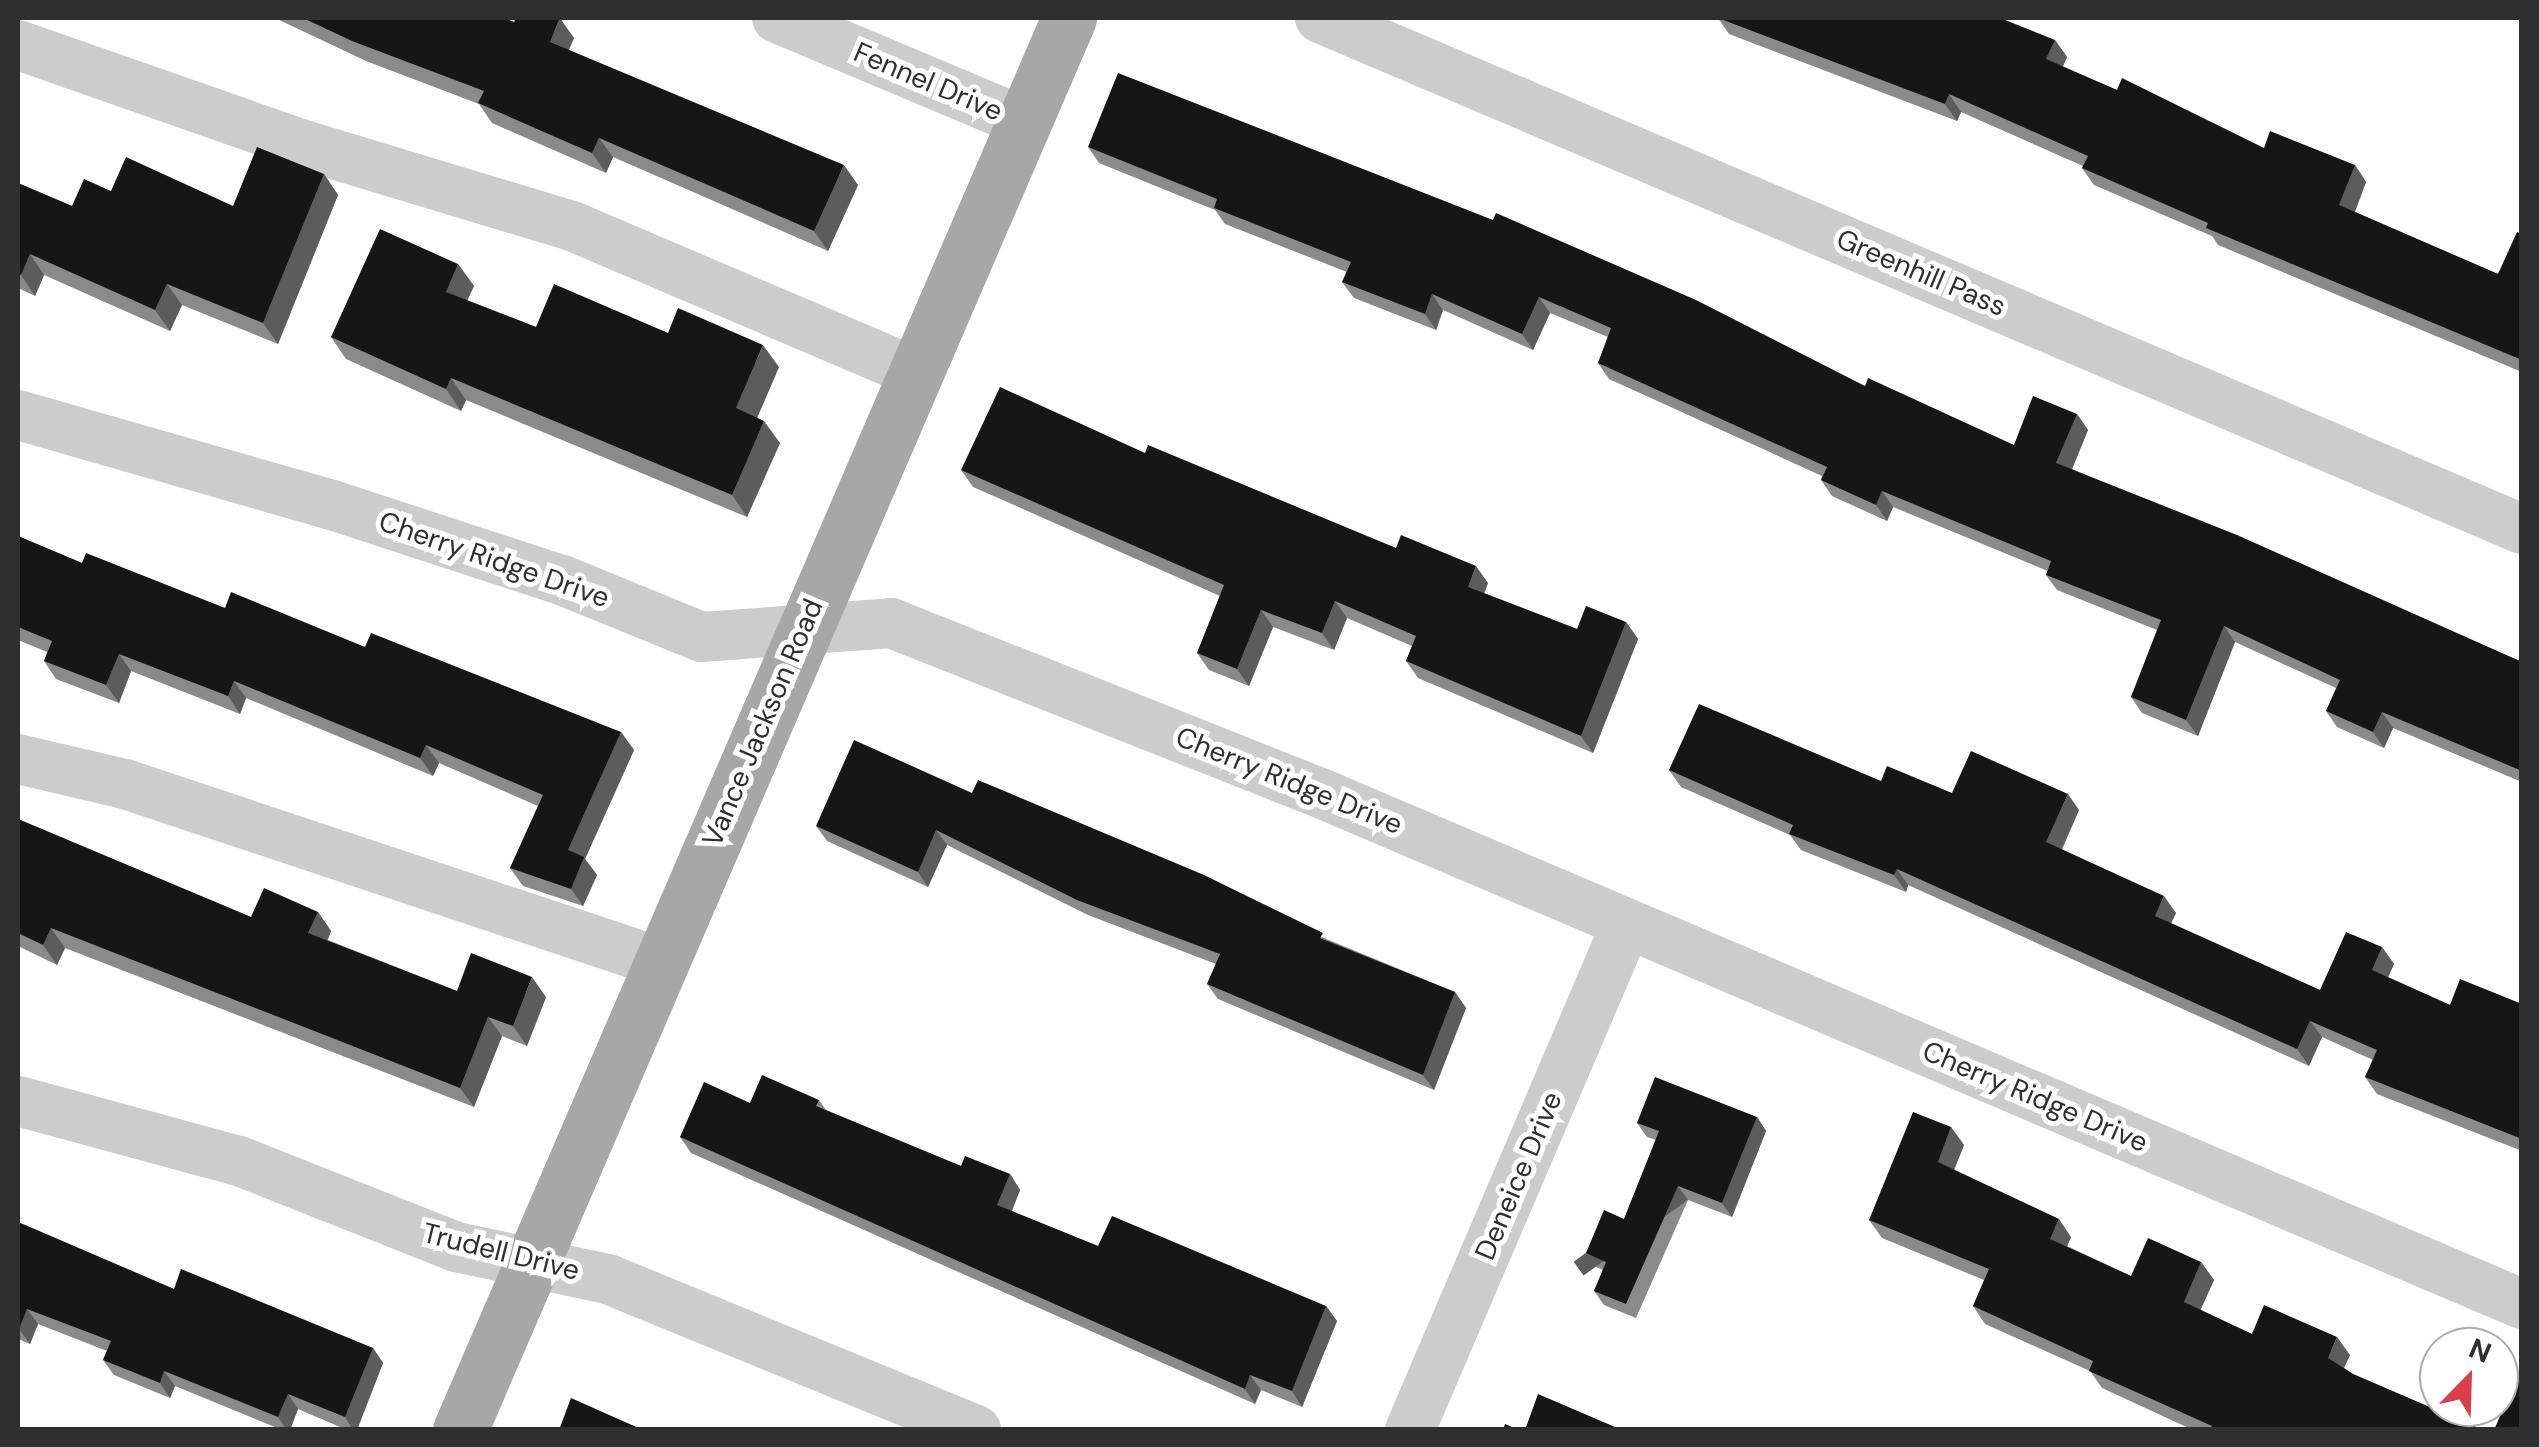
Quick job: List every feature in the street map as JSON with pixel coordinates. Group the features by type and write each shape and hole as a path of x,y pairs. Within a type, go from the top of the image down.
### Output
{"main road":[{"name":"Vance Jackson Road","path":"460,1430 1069,18"}],"street":[{"name":"Fennel Drive","path":"777,18 1025,122"},
{"name":"Greenhill Pass","path":"1320,18 2522,529"},
{"path":"18,45 307,146 572,226 916,372"},
{"name":"Cherry Ridge Drive","path":"18,416 332,505 562,580 702,637 890,622 1627,922 2522,1304"},
{"path":"18,759 125,784 660,962"},
{"name":"Deneice Drive","path":"1410,1430 1627,922"},
{"name":"Trudell Drive","path":"18,1101 239,1161 456,1247 608,1279 976,1430"}],"building":[{"path":"303,18 503,18 514,22 516,18 560,18 550,42 844,165 814,231 599,138 592,153 478,103 484,91 352,41"},
{"path":"1718,18 2000,18 2055,40 2046,59 2117,90 2122,78 2264,148 2270,131 2355,165 2339,205 2498,274 2517,232 2522,234 2522,360 2206,228 2208,223 2082,168 2088,156 1949,94 1945,104"},
{"path":"1118,73 1493,220 1496,213 1696,300 1865,386 1868,378 2014,445 2033,396 2077,414 2056,463 2237,535 2522,662 2522,771 2382,712 2373,732 2326,711 2340,680 2224,626 2186,720 2131,697 2161,620 2046,575 2051,561 1882,491 1876,505 1821,480 1827,467 1598,363 1611,328 1539,297 1522,334 1432,294 1425,314 1342,282 1351,262 1214,208 1217,199 1088,147"},
{"path":"257,147 324,174 263,323 167,284 155,310 30,254 21,275 18,273 18,183 72,206 84,179 111,191 126,157 233,206"},
{"path":"380,229 458,264 446,292 536,327 554,284 668,333 678,308 763,345 736,408 764,421 732,495 451,378 446,389 331,337"},
{"path":"1000,387 1145,453 1148,445 1396,548 1401,535 1476,566 1468,587 1577,629 1586,606 1626,622 1581,736 1406,661 1416,636 1335,601 1322,633 1261,610 1237,669 1197,653 1224,585 961,470"},
{"path":"18,536 82,563 86,553 225,608 231,592 365,647 371,633 621,732 568,850 584,857 571,889 510,868 543,795 426,745 420,758 234,681 228,696 119,654 106,685 44,661 52,641 18,627"},
{"path":"1699,704 1881,781 1887,766 1952,793 1971,751 2068,794 2046,842 2164,896 2155,916 2320,990 2346,932 2382,947 2372,970 2450,1005 2460,979 2522,1004 2522,1139 2365,1077 2377,1050 2310,1021 2297,1049 1897,869 1894,875 1789,834 1793,825 1669,770"},
{"path":"854,740 972,793 978,780 1204,875 1323,933 1320,938 1455,992 1423,1075 1207,984 1220,954 1077,900 936,830 918,872 816,826"},
{"path":"18,819 251,917 264,888 318,912 308,933 457,991 471,953 532,977 513,1026 488,1017 460,1088 51,928 43,945 18,933"},
{"path":"762,1075 819,1100 816,1106 961,1166 965,1156 1010,1174 997,1205 1098,1246 1112,1216 1326,1306 1292,1391 1250,1375 1245,1389 680,1137 704,1082 750,1103"},
{"path":"1655,1077 1757,1117 1722,1203 1678,1186 1626,1304 1594,1291 1606,1262 1586,1253 1604,1210 1624,1219 1659,1131 1637,1123"},
{"path":"1913,1112 1951,1127 1938,1162 2059,1219 2050,1239 2131,1276 2148,1238 2201,1262 2184,1302 2252,1334 2264,1305 2337,1337 2328,1358 2353,1374 2419,1402 2419,1427 2483,1430 2210,1430 2212,1426 2089,1371 2093,1361 1973,1306 1989,1269 1869,1220"},
{"path":"18,1222 174,1289 181,1269 373,1348 345,1417 288,1394 278,1417 164,1371 160,1383 103,1360 111,1341 27,1309 19,1329"},
{"path":"2519,1378 2522,1379 2522,1430 2494,1430 2519,1427"},
{"path":"1538,1394 1622,1430 1525,1430"},
{"path":"571,1398 643,1430 559,1430"}]}
